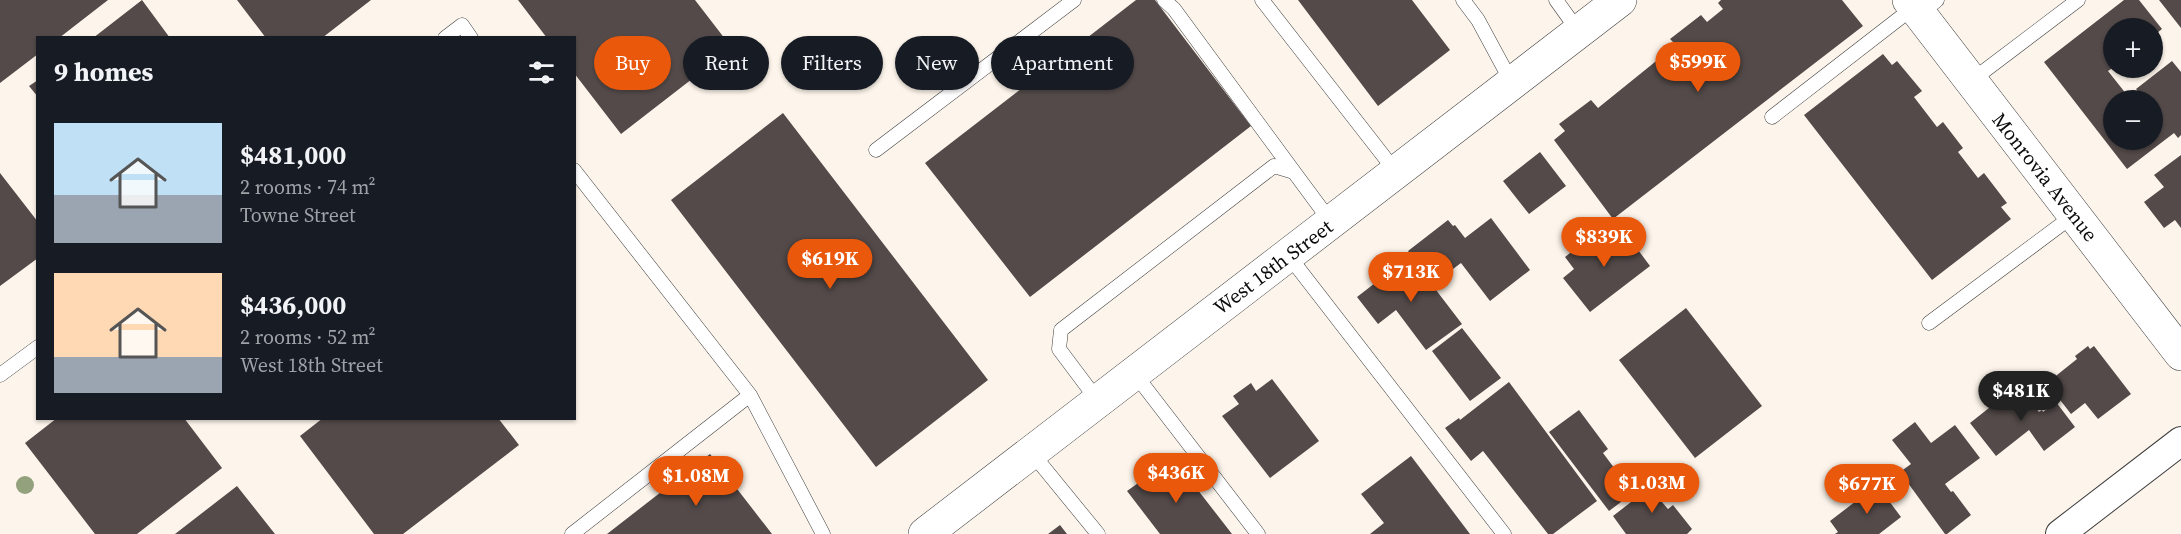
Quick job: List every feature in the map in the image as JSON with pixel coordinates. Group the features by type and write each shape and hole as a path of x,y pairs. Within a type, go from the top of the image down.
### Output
{"street":[{"name":"West 18th Street","path":"925,534 1620,0"},
{"name":"Monrovia Avenue","path":"1920,5 1971,81 2181,354"},
{"path":"2060,534 2181,441"}],"lane":[{"path":"876,150 1074,0"},
{"path":"1164,0 1174,9 1330,222"},
{"path":"1262,0 1396,172"},
{"path":"1463,0 1478,20 1512,83"},
{"path":"1556,0 1579,32"},
{"path":"1971,81 2079,0"},
{"path":"1772,117 1920,5"},
{"path":"448,36 462,25 470,36"},
{"path":"1098,400 1059,349 1061,330 1274,166 1294,172"},
{"path":"576,173 750,395 823,534"},
{"path":"1929,323 2074,215"},
{"path":"1288,255 1504,534"},
{"path":"0,375 36,348"},
{"path":"1134,373 1258,534"},
{"path":"572,534 750,395"},
{"path":"1031,452 1098,534"}],"building":[{"path":"0,0 108,0 62,36 36,36 36,56 0,83"},
{"path":"142,0 169,36 96,36"},
{"path":"237,0 371,0 325,36 264,36"},
{"path":"518,0 695,0 723,36 683,36 683,86 621,134 576,76 576,36 545,36"},
{"path":"1136,0 1155,0 1251,126 1030,297 925,163 1019,90 1134,90 1134,36 1089,36"},
{"path":"1298,0 1412,0 1450,50 1378,106"},
{"path":"1721,0 1842,0 1863,26 1613,219 1554,140 1565,131 1559,124 1591,100 1598,108 1676,45 1670,39 1701,15 1707,22 1723,9 1718,3"},
{"path":"2124,0 2139,0 2153,18 2103,18 2103,78 2114,78 2123,90 2103,90 2103,138 2044,62"},
{"path":"2159,0 2181,0 2181,28"},
{"path":"1883,54 1892,65 1897,61 1922,91 1914,97 1937,127 1943,122 1963,148 1958,152 1978,178 1984,173 2007,203 2001,207 2011,219 1932,280 1804,115"},
{"path":"2172,61 2181,72 2181,135 2178,138 2174,133 2163,141 2163,90 2136,89 2150,78 2163,78 2163,68"},
{"path":"36,81 36,95 29,86"},
{"path":"783,113 988,380 876,467 671,200"},
{"path":"2112,150 2152,150 2127,169"},
{"path":"1540,152 1566,186 1529,214 1503,181"},
{"path":"2181,155 2181,228 2175,220 2164,228 2144,202 2164,187 2154,175"},
{"path":"0,173 36,219 36,259 0,286"},
{"path":"1491,218 1530,270 1490,301 1461,263 1433,284 1408,251 1448,220 1465,238"},
{"path":"1624,231 1650,266 1590,312 1563,278 1574,269 1565,257 1602,232 1610,242"},
{"path":"1410,256 1462,324 1426,350 1396,310 1378,324 1357,297"},
{"path":"1686,308 1762,406 1695,458 1619,360"},
{"path":"1462,328 1501,378 1470,401 1432,351"},
{"path":"2088,346 2090,349 2094,346 2131,394 2098,419 2085,403 2071,414 2047,383 2077,359 2075,356"},
{"path":"1272,379 1319,441 1270,478 1222,416 1239,404 1233,396 1251,383 1256,391"},
{"path":"1509,382 1597,501 1553,534 1548,534 1483,451 1471,461 1445,428 1459,418 1460,420"},
{"path":"2018,385 2039,412 2042,410 2043,412 2056,402 2075,427 2044,451 2029,430 1996,456 1970,423"},
{"path":"1579,410 1608,449 1603,453 1633,493 1609,511 1549,432"},
{"path":"54,420 186,420 222,468 137,534 95,534 25,443"},
{"path":"320,420 500,420 519,445 403,534 374,534 300,436"},
{"path":"1915,422 1931,443 1955,425 1980,458 1945,484 1971,515 1947,534 1900,472 1911,464 1892,440"},
{"path":"710,454 772,534 607,534"},
{"path":"1411,456 1470,534 1370,534 1384,523 1361,494"},
{"path":"1173,458 1232,534 1160,534 1127,491"},
{"path":"1662,478 1666,483 1664,485 1671,493 1661,501 1668,509 1673,505 1692,529 1687,534 1626,534 1613,516"},
{"path":"1877,485 1901,517 1879,534 1835,534 1838,532 1830,521"},
{"path":"237,486 275,534 175,534"},
{"path":"1060,525 1067,534 1048,534"}]}
